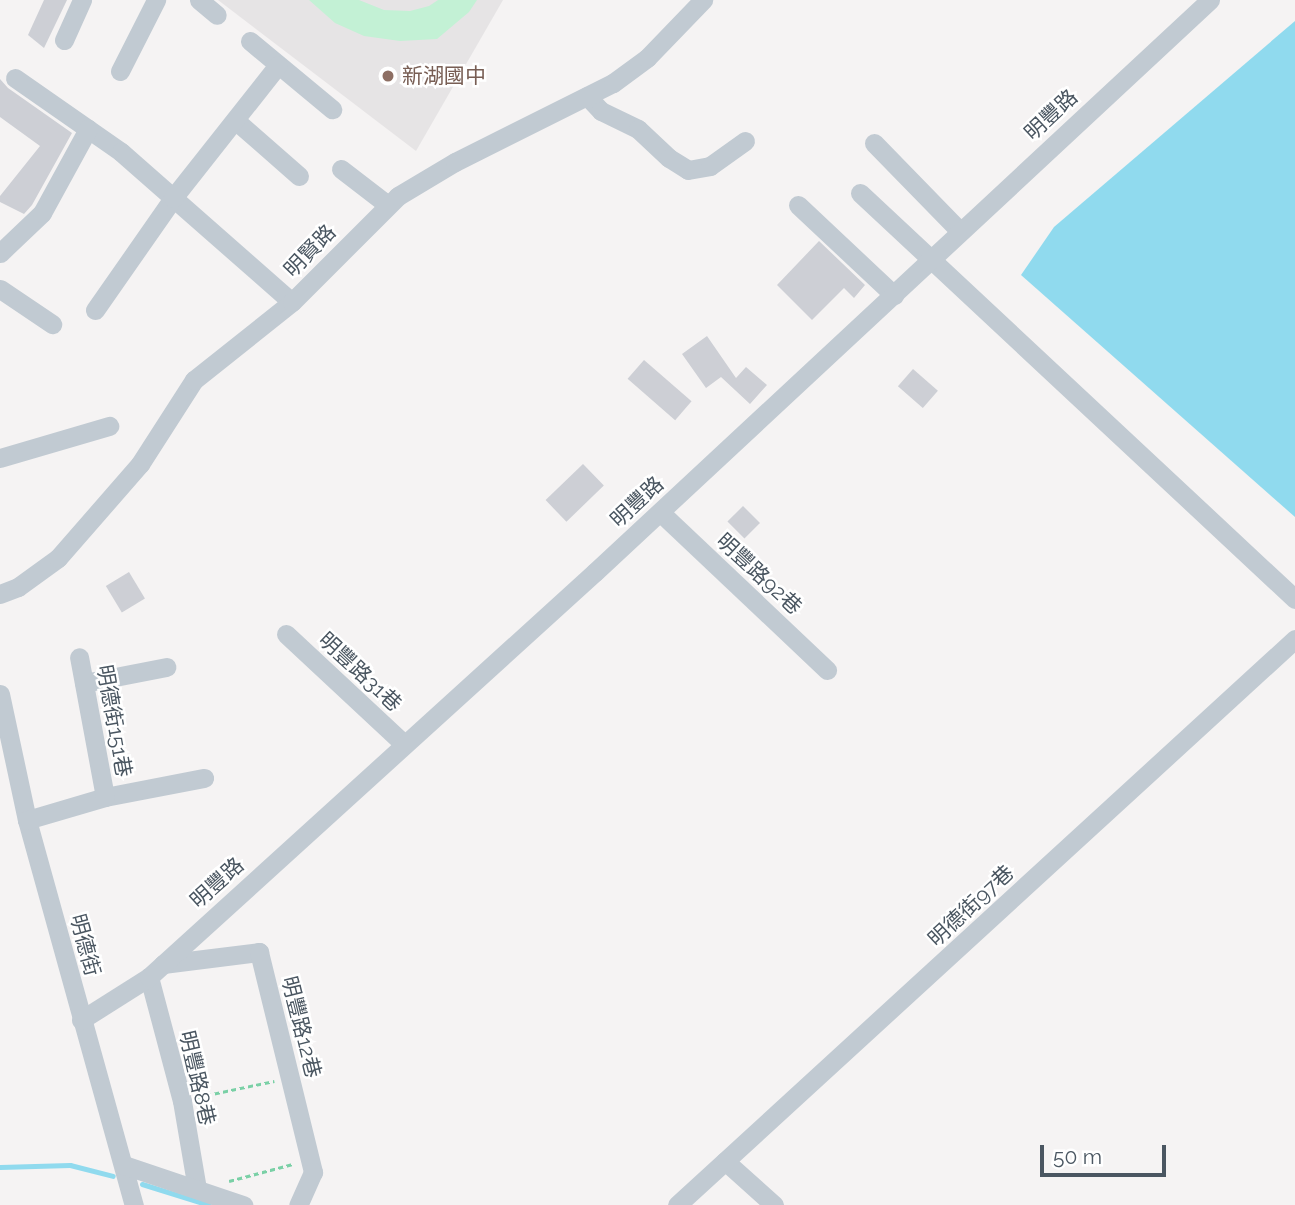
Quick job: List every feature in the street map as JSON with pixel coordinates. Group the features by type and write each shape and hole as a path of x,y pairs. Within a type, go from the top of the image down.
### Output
{"street":[{"path":"64,40 82,0"},
{"path":"120,71 156,0"},
{"path":"199,0 217,15"},
{"name":"明賢路","path":"0,594 18,587 58,558 140,464 194,380 292,302 388,205 455,162 613,83 647,58 703,0"},
{"name":"明豐路","path":"81,1020 156,970 660,512 1210,0"},
{"path":"250,41 332,109"},
{"path":"95,310 173,198 278,65"},
{"path":"15,78 121,152 292,302"},
{"path":"587,96 601,111 638,129 669,158 688,170 710,166 745,141"},
{"path":"235,120 299,176"},
{"path":"0,253 42,213 88,129"},
{"path":"874,143 960,231"},
{"path":"341,169 388,205"},
{"path":"860,193 1295,599"},
{"path":"798,205 894,295"},
{"path":"0,289 52,324"},
{"path":"0,458 109,426"},
{"name":"明豐路92巷","path":"660,512 827,670"},
{"name":"明豐路31巷","path":"286,634 404,744"},
{"name":"明德街97巷","path":"677,1205 1295,639"},
{"name":"明德街151巷","path":"27,820 105,797 79,657"},
{"path":"84,683 166,667"},
{"name":"明德街","path":"0,694 27,820 134,1205"},
{"path":"105,797 204,778"},
{"name":"明豐路12巷","path":"156,970 259,951 313,1172 298,1205"},
{"name":"明豐路8巷","path":"156,970 197,1189"},
{"path":"725,1161 774,1205"},
{"path":"124,1165 243,1205"}],"path":[{"path":"182,1101 290,1076"},
{"path":"197,1189 310,1160"}],"shaded area":[{"name":"新湖國中","path":"218,0 503,0 416,151"}],"green space":[{"path":"309,0 359,0 384,10 410,11 429,6 438,0 477,0 469,12 437,39 400,41 364,36 335,23"}],"water":[{"path":"1295,21 1295,517 1021,275 1054,227"}],"building":[{"path":"44,0 67,0 44,48 28,35"},
{"path":"0,79 8,88 72,133 32,205 24,214 0,202 0,196 40,146 0,117"},
{"path":"819,241 865,285 854,298 844,288 812,320 777,285"},
{"path":"707,336 736,378 746,367 767,385 750,404 721,377 706,388 682,354"},
{"path":"644,360 692,401 675,420 628,379"},
{"path":"913,369 938,391 923,408 898,386"},
{"path":"583,464 604,486 566,522 546,500"},
{"path":"743,506 760,523 744,539 727,522"},
{"path":"129,572 145,599 122,612 106,586"}],"waterway":[{"path":"0,1167 70,1165 113,1176"},
{"path":"142,1184 209,1205"}],"place":[{"name":"新湖國中","path":"388,76"}]}
